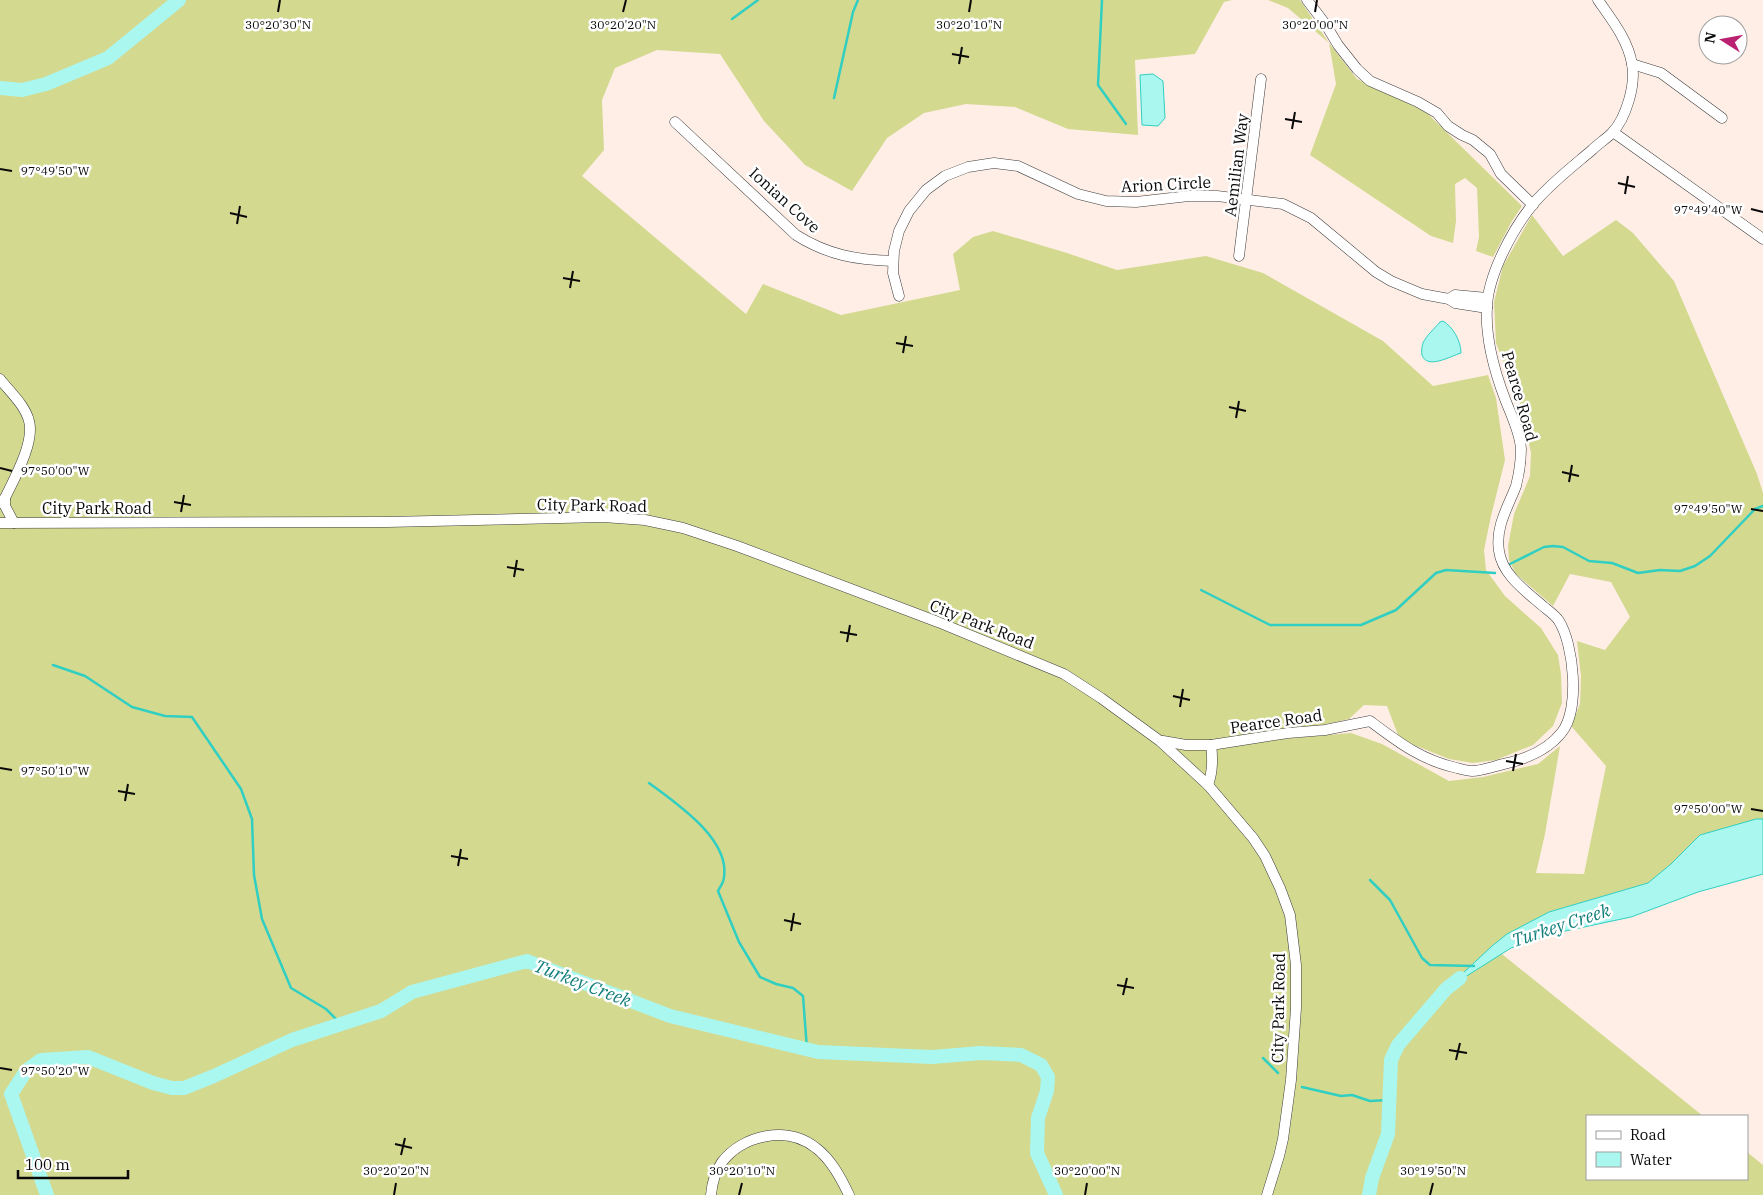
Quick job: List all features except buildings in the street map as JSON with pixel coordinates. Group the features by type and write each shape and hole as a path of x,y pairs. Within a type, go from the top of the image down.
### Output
{"street":[{"path":"1307,0 1338,45 1357,69 1370,81 1418,102 1436,113 1448,126 1478,144 1490,154 1504,178 1522,192 1533,205"},
{"name":"Pearce Road","path":"1160,741 1186,745 1211,745 1288,733 1325,730 1370,721 1415,753 1449,766 1473,771 1524,759 1541,750 1563,732 1572,704 1571,654 1568,645 1559,620 1507,571 1499,554 1498,537 1516,484 1520,468 1521,448 1519,436 1500,386 1491,354 1487,327 1487,303 1498,263 1533,205 1547,189 1613,132 1625,110 1633,86 1632,64 1622,35 1598,0"},
{"path":"1632,64 1661,73 1722,118"},
{"name":"Aemilian Way","path":"1239,256 1261,78"},
{"name":"Ionian Cove","path":"675,122 796,234 814,246 842,256 893,261"},
{"path":"1613,132 1763,239"},
{"name":"Arion Circle","path":"898,296 893,261 894,251 903,221 917,199 926,190 956,170 994,163 1018,166 1078,194 1106,201 1136,202 1202,196 1283,204 1311,218 1376,272 1404,288 1422,294 1449,299 1456,296 1487,303"},
{"path":"0,379 22,406 30,429 23,458 2,501 14,523"},
{"name":"City Park Road","path":"0,524 379,522 603,517 655,521 737,546 1044,664 1083,685 1174,752 1208,785 1253,838 1274,872 1287,904 1297,983 1291,1080 1279,1156 1267,1195"},
{"path":"1208,785 1212,774 1213,759 1211,745"},
{"path":"711,1195 716,1172 729,1154 748,1142 768,1135 797,1139 816,1147 835,1170 849,1195"}],"green space":[{"path":"0,0 1232,0 1224,2 1195,54 1135,60 1138,135 1068,129 1015,107 966,104 924,113 887,138 852,191 805,165 764,121 720,54 657,50 615,68 602,100 604,150 582,176 746,314 763,284 841,315 960,290 953,254 973,237 993,231 1117,270 1206,256 1263,273 1383,341 1433,386 1488,375 1496,398 1505,460 1484,550 1486,570 1505,596 1541,628 1558,655 1562,703 1553,726 1533,745 1496,760 1473,763 1449,759 1409,743 1398,735 1387,706 1364,705 1349,719 1317,726 1250,733 1259,741 1351,733 1382,744 1449,781 1483,777 1538,764 1560,746 1545,834 1536,873 1584,874 1606,766 1571,726 1580,704 1581,676 1577,641 1605,650 1630,617 1611,582 1570,574 1553,606 1516,574 1509,560 1508,546 1514,514 1530,476 1531,453 1521,406 1496,343 1494,302 1503,266 1532,215 1563,256 1616,220 1633,233 1674,281 1757,474 1763,493 1763,819 1756,819 1671,864 1648,883 1549,912 1492,946 1702,1115 1586,1115 1586,1180 1748,1180 1748,1153 1763,1165 1763,1195 0,1195"},
{"path":"1268,0 1300,0 1329,43 1288,8"},
{"path":"1329,43 1357,79 1426,112 1522,206 1493,257 1476,251 1479,237 1477,188 1465,178 1455,184 1456,221 1453,243 1431,236 1310,155 1336,84"}],"water":[{"path":"1153,74 1163,81 1165,118 1158,126 1142,125 1140,75"},
{"path":"1443,321 1456,335 1461,353 1440,361 1429,361 1422,355 1423,343 1440,322"},
{"path":"1756,819 1763,819 1763,874 1698,892 1631,917 1556,933 1511,948 1446,989 1507,934 1549,912 1648,883 1671,864 1700,835"}],"waterway":[{"path":"0,88 22,90 46,84 108,58 179,0"},
{"path":"732,19 758,0"},
{"path":"834,98 853,12 858,0"},
{"path":"1102,0 1098,85 1126,124"},
{"path":"1510,564 1544,547 1553,546 1563,547 1589,561 1612,563 1638,573 1660,570 1680,571 1695,566 1710,556 1755,509 1763,506"},
{"path":"1201,590 1270,625 1361,625 1396,610 1436,573 1446,570 1495,573"},
{"path":"53,665 85,676 132,707 165,716 192,717 241,789 252,819 254,875 262,919 291,988 326,1009 341,1024"},
{"path":"649,783 699,823 719,849 724,863 724,877 718,891 739,942 760,977 776,984 793,988 803,996 807,1049"},
{"path":"1370,880 1390,900 1422,958 1430,965 1474,966"},
{"name":"Turkey Creek","path":"47,1195 11,1094 26,1071 41,1060 88,1057 153,1083 172,1088 184,1088 292,1040 381,1011 412,992 527,961 670,1016 818,1052 932,1057 981,1053 1021,1055 1041,1065 1048,1077 1047,1091 1038,1118 1037,1153 1056,1195"},
{"name":"Turkey Creek","path":"1369,1195 1372,1178 1388,1134 1391,1060 1398,1045 1446,989 1460,978"},
{"path":"1263,1058 1278,1073"},
{"path":"1302,1087 1341,1096 1352,1095 1370,1101 1389,1100"}]}
